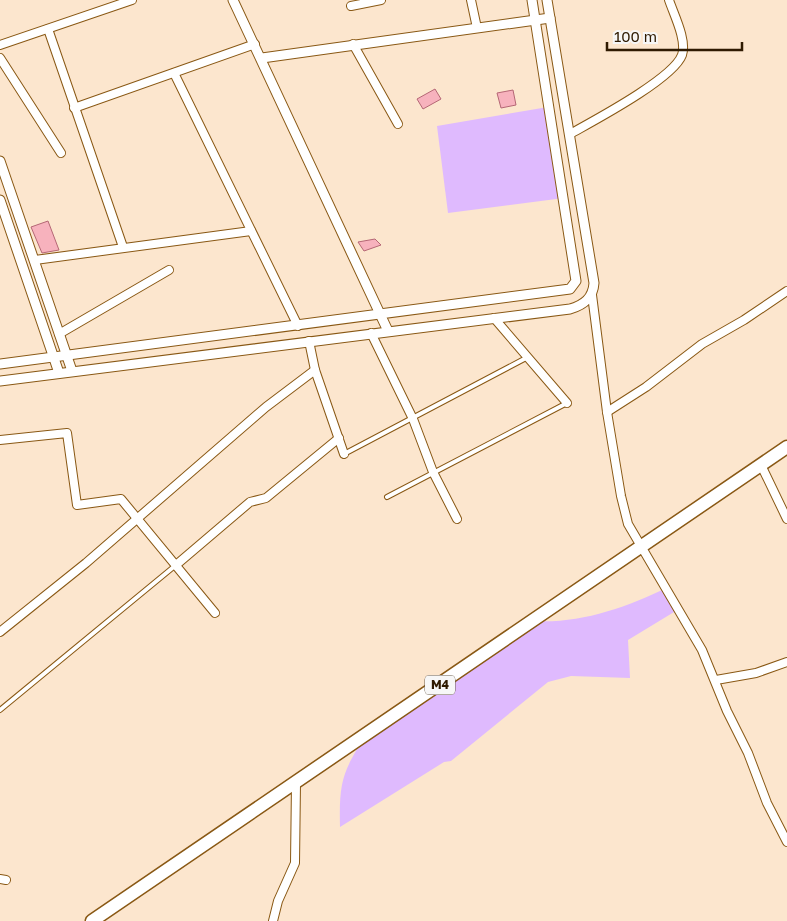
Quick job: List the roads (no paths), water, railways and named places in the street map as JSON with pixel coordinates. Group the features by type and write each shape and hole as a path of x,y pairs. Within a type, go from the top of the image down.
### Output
{"highway":[{"name":"M4","path":"92,921 787,447"}],"street":[{"path":"0,45 132,0"},
{"path":"233,0 262,58 388,331"},
{"path":"350,6 381,0"},
{"path":"471,0 477,28"},
{"path":"0,364 564,292 574,285 576,281 532,0"},
{"path":"547,0 594,283 592,295 607,412 621,496 628,524 640,547 685,619 716,680 727,711 748,753 767,803 787,842"},
{"path":"570,134 644,90 677,64 682,54 681,38 669,0"},
{"path":"262,58 550,18"},
{"path":"48,29 123,248"},
{"path":"74,108 255,44"},
{"path":"353,44 398,124"},
{"path":"0,58 61,153"},
{"path":"174,73 298,326"},
{"path":"0,161 72,371"},
{"path":"0,200 59,372"},
{"path":"35,260 251,231"},
{"path":"59,334 169,270"},
{"path":"607,412 646,387 702,344 744,320 787,291"},
{"path":"0,381 59,372 570,309 583,304 592,295"},
{"path":"494,318 567,403"},
{"path":"371,333 413,419 433,472 457,519"},
{"path":"309,341 315,370 344,454"},
{"path":"0,632 138,519 266,407 315,370"},
{"path":"0,440 67,433 77,505 121,499 215,613"},
{"path":"176,565 250,502 266,498 339,438"},
{"path":"761,465 787,519"},
{"path":"716,680 756,673 787,662"},
{"path":"273,921 278,901 295,863 296,783"}],"lane":[{"path":"344,454 528,357"},
{"path":"387,497 567,403"},
{"path":"0,710 176,565"}]}
